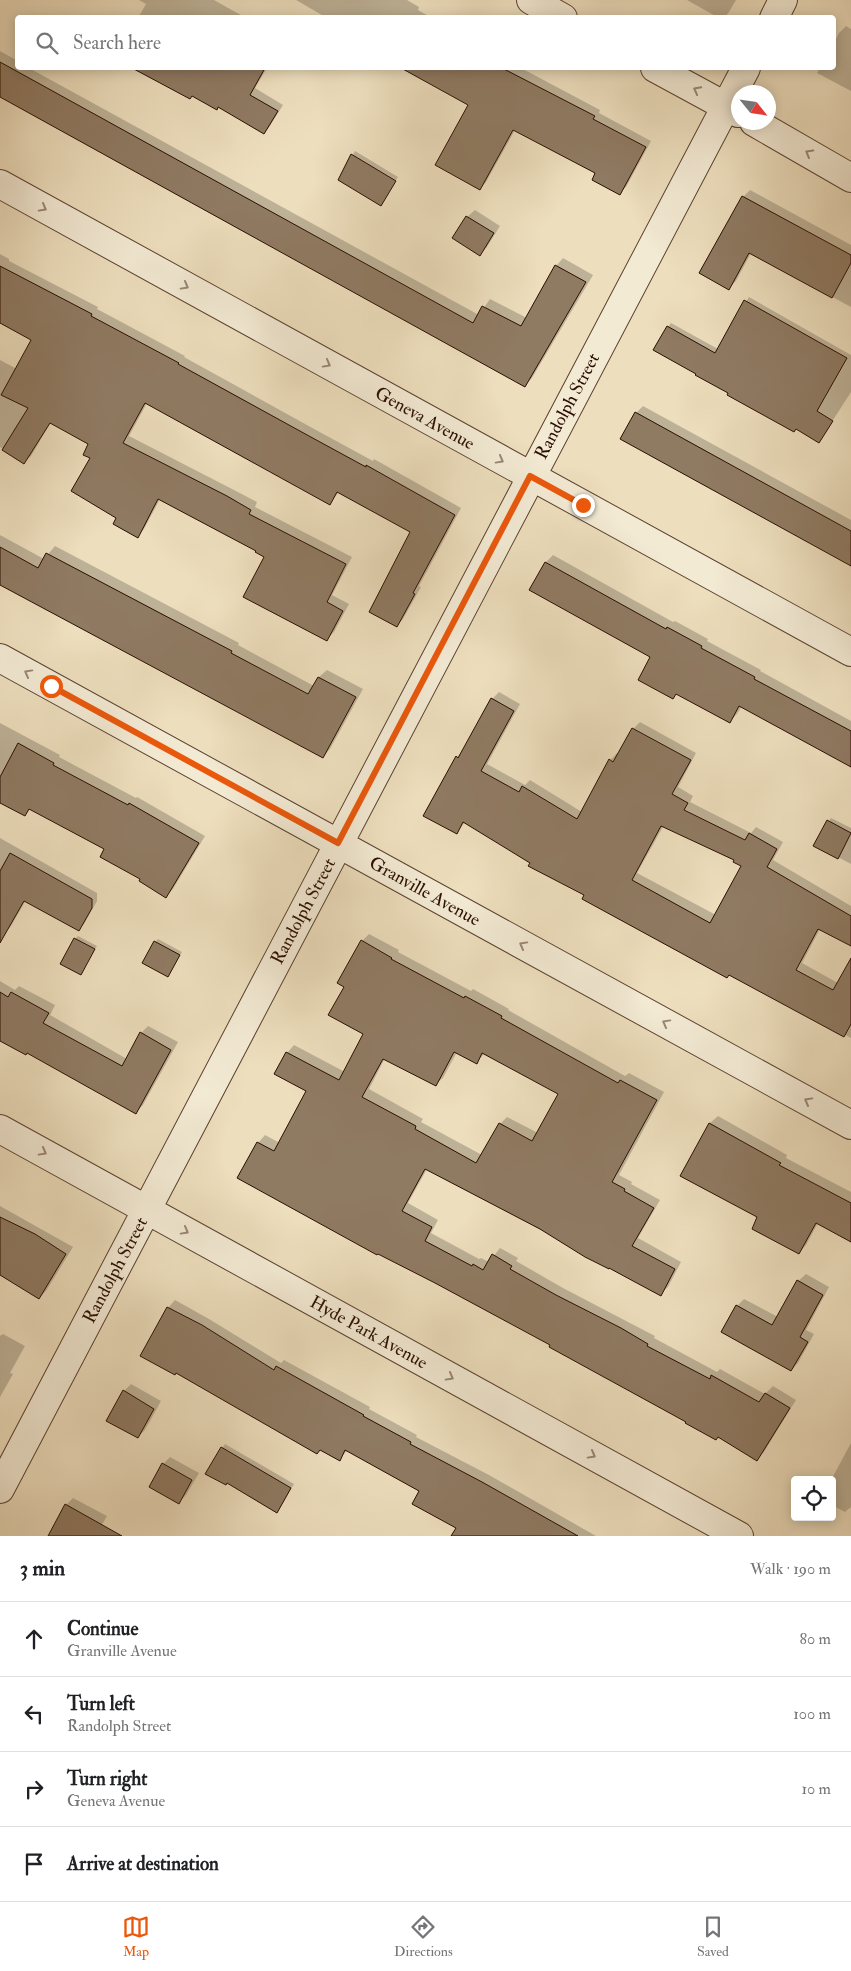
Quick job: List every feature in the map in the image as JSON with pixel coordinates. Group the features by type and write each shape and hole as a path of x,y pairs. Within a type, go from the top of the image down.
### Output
{"street":[{"path":"531,0 558,15"},
{"path":"776,15 783,0"},
{"path":"659,70 731,108"},
{"name":"Randolph Street","path":"740,85 745,70"},
{"name":"Randolph Street","path":"0,1489 530,476 731,111"},
{"path":"768,130 851,178"},
{"name":"Geneva Avenue","path":"0,184 851,652"},
{"name":"Granville Avenue","path":"0,658 851,1125"},
{"name":"Hyde Park Avenue","path":"0,1129 739,1536"}],"building":[{"path":"0,62 473,323 482,306 521,326 555,265 586,282 525,387 0,97"},
{"path":"136,70 264,70 250,95 278,111 264,134 218,107 217,110 192,96 190,99"},
{"path":"405,70 506,70 595,116 593,119 646,147 620,195 592,180 595,173 513,130 480,190 435,165 468,105"},
{"path":"351,154 396,181 381,206 338,180"},
{"path":"742,196 851,255 851,263 832,298 749,253 729,290 699,273"},
{"path":"466,216 494,233 480,256 452,238"},
{"path":"0,266 92,314 91,316 455,515 397,627 369,612 410,532 337,492 330,505 145,403 123,443 227,496 251,510 249,514 346,564 327,602 343,611 327,641 243,597 264,557 256,551 158,499 138,538 113,524 116,518 71,491 90,458 83,455 88,444 50,423 24,464 2,450 28,408 1,395 31,340 0,323"},
{"path":"744,300 847,358 817,411 833,421 819,443 796,429 794,432 727,395 728,393 653,350 667,326 715,353"},
{"path":"635,412 851,531 851,566 620,439"},
{"path":"0,547 38,568 46,553 232,651 231,653 308,694 318,677 356,697 323,758 0,585"},
{"path":"545,562 666,629 667,627 702,646 701,648 755,677 754,679 851,731 851,767 739,706 730,723 676,694 673,699 638,680 650,657 529,590"},
{"path":"491,698 514,711 481,771 519,792 522,786 577,819 609,759 613,762 632,728 691,760 672,794 688,803 684,810 745,840 749,833 777,849 767,867 851,916 851,946 818,929 796,970 833,990 851,958 851,1024 844,1037 729,975 727,978 582,899 584,895 528,866 530,863 463,822 457,834 423,816 456,756 458,758","holes":["661,826 734,860 733,862 741,866 710,923 632,880"]},
{"path":"18,743 54,763 53,765 128,805 129,803 199,843 166,898 139,881 140,879 100,857 104,849 29,809 25,816 0,803 0,777"},
{"path":"827,820 851,833 838,859 813,846"},
{"path":"10,853 92,899 92,908 79,931 24,901 0,943 0,871"},
{"path":"74,938 95,949 81,975 60,964"},
{"path":"361,940 391,959 502,1016 501,1018 618,1083 620,1080 657,1100 612,1182 654,1208 632,1246 675,1269 661,1296 585,1257 540,1229 425,1169 402,1211 432,1227 425,1241 472,1266 473,1264 483,1270 492,1254 512,1266 510,1269 621,1328 648,1344 647,1346 710,1379 711,1375 759,1402 765,1393 790,1408 757,1461 718,1437 716,1440 549,1347 550,1345 435,1283 377,1255 237,1178 257,1142 274,1151 306,1091 274,1074 286,1052 339,1080 363,1034 328,1015 344,987 337,983","holes":["454,1052 477,1064 482,1053 558,1094 532,1141 499,1123 476,1163 415,1129 416,1126 362,1097 383,1059 436,1086"]},
{"path":"154,941 180,955 168,977 142,963"},
{"path":"0,992 8,997 11,992 49,1013 43,1023 122,1066 140,1032 171,1050 136,1114 27,1053 26,1055 0,1041"},
{"path":"709,1123 781,1163 779,1165 851,1203 851,1242 816,1223 799,1254 752,1229 757,1217 680,1176"},
{"path":"0,1217 35,1234 66,1254 39,1299 0,1275"},
{"path":"797,1280 823,1295 800,1337 808,1342 791,1371 721,1332 736,1305 772,1325"},
{"path":"167,1307 202,1325 274,1370 276,1366 411,1442 410,1444 578,1536 451,1536 456,1528 412,1504 419,1491 345,1450 340,1461 320,1450 317,1454 176,1373 175,1375 140,1356"},
{"path":"123,1390 154,1409 138,1438 106,1421"},
{"path":"221,1447 291,1488 277,1513 227,1483 226,1485 205,1474"},
{"path":"162,1463 192,1480 179,1504 149,1487"},
{"path":"65,1504 122,1536 48,1536"}],"route":[{"path":"51,686 338,843 530,476 583,505"}]}
